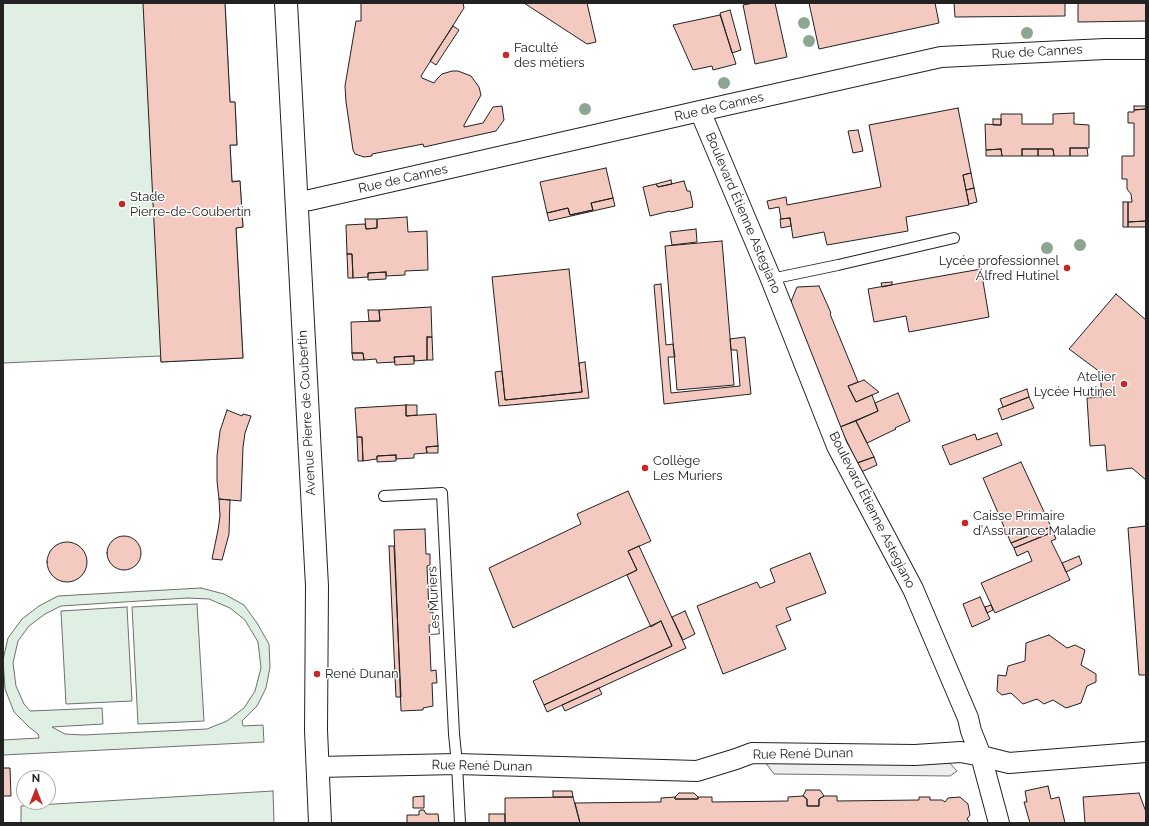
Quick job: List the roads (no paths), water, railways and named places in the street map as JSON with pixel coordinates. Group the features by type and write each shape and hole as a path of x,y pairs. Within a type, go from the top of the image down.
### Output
{"main road":[{"name":"Avenue Pierre de Coubertin","path":"286,3 317,586 316,730 320,823"}],"street":[{"name":"Rue de Cannes","path":"296,201 310,200 941,57 1105,49 1146,49"},
{"name":"Boulevard Étienne Astegiano","path":"700,111 771,279 837,446 913,589 968,718 970,731 981,756 1000,823"},
{"name":"Rue René Dunan","path":"318,767 457,764 697,770 752,753 915,755 961,752 1009,763 1146,752"}],"lane":[{"path":"771,279 954,238"},
{"name":"Les Muriers","path":"384,496 442,494 454,734 457,764"},
{"path":"457,764 460,823"}],"place":[{"name":"Faculté des métiers","path":"506,55"},
{"name":"Stade Pierre-de-Coubertin","path":"122,204"},
{"name":"Lycée professionnel Alfred Hutinel","path":"1067,268"},
{"name":"Atelier Lycée Hutinel","path":"1124,384"},
{"name":"Collège Les Muriers","path":"645,468"},
{"name":"Caisse Primaire d’Assurance Maladie","path":"965,523"},
{"name":"René Dunan","path":"317,674"}]}
